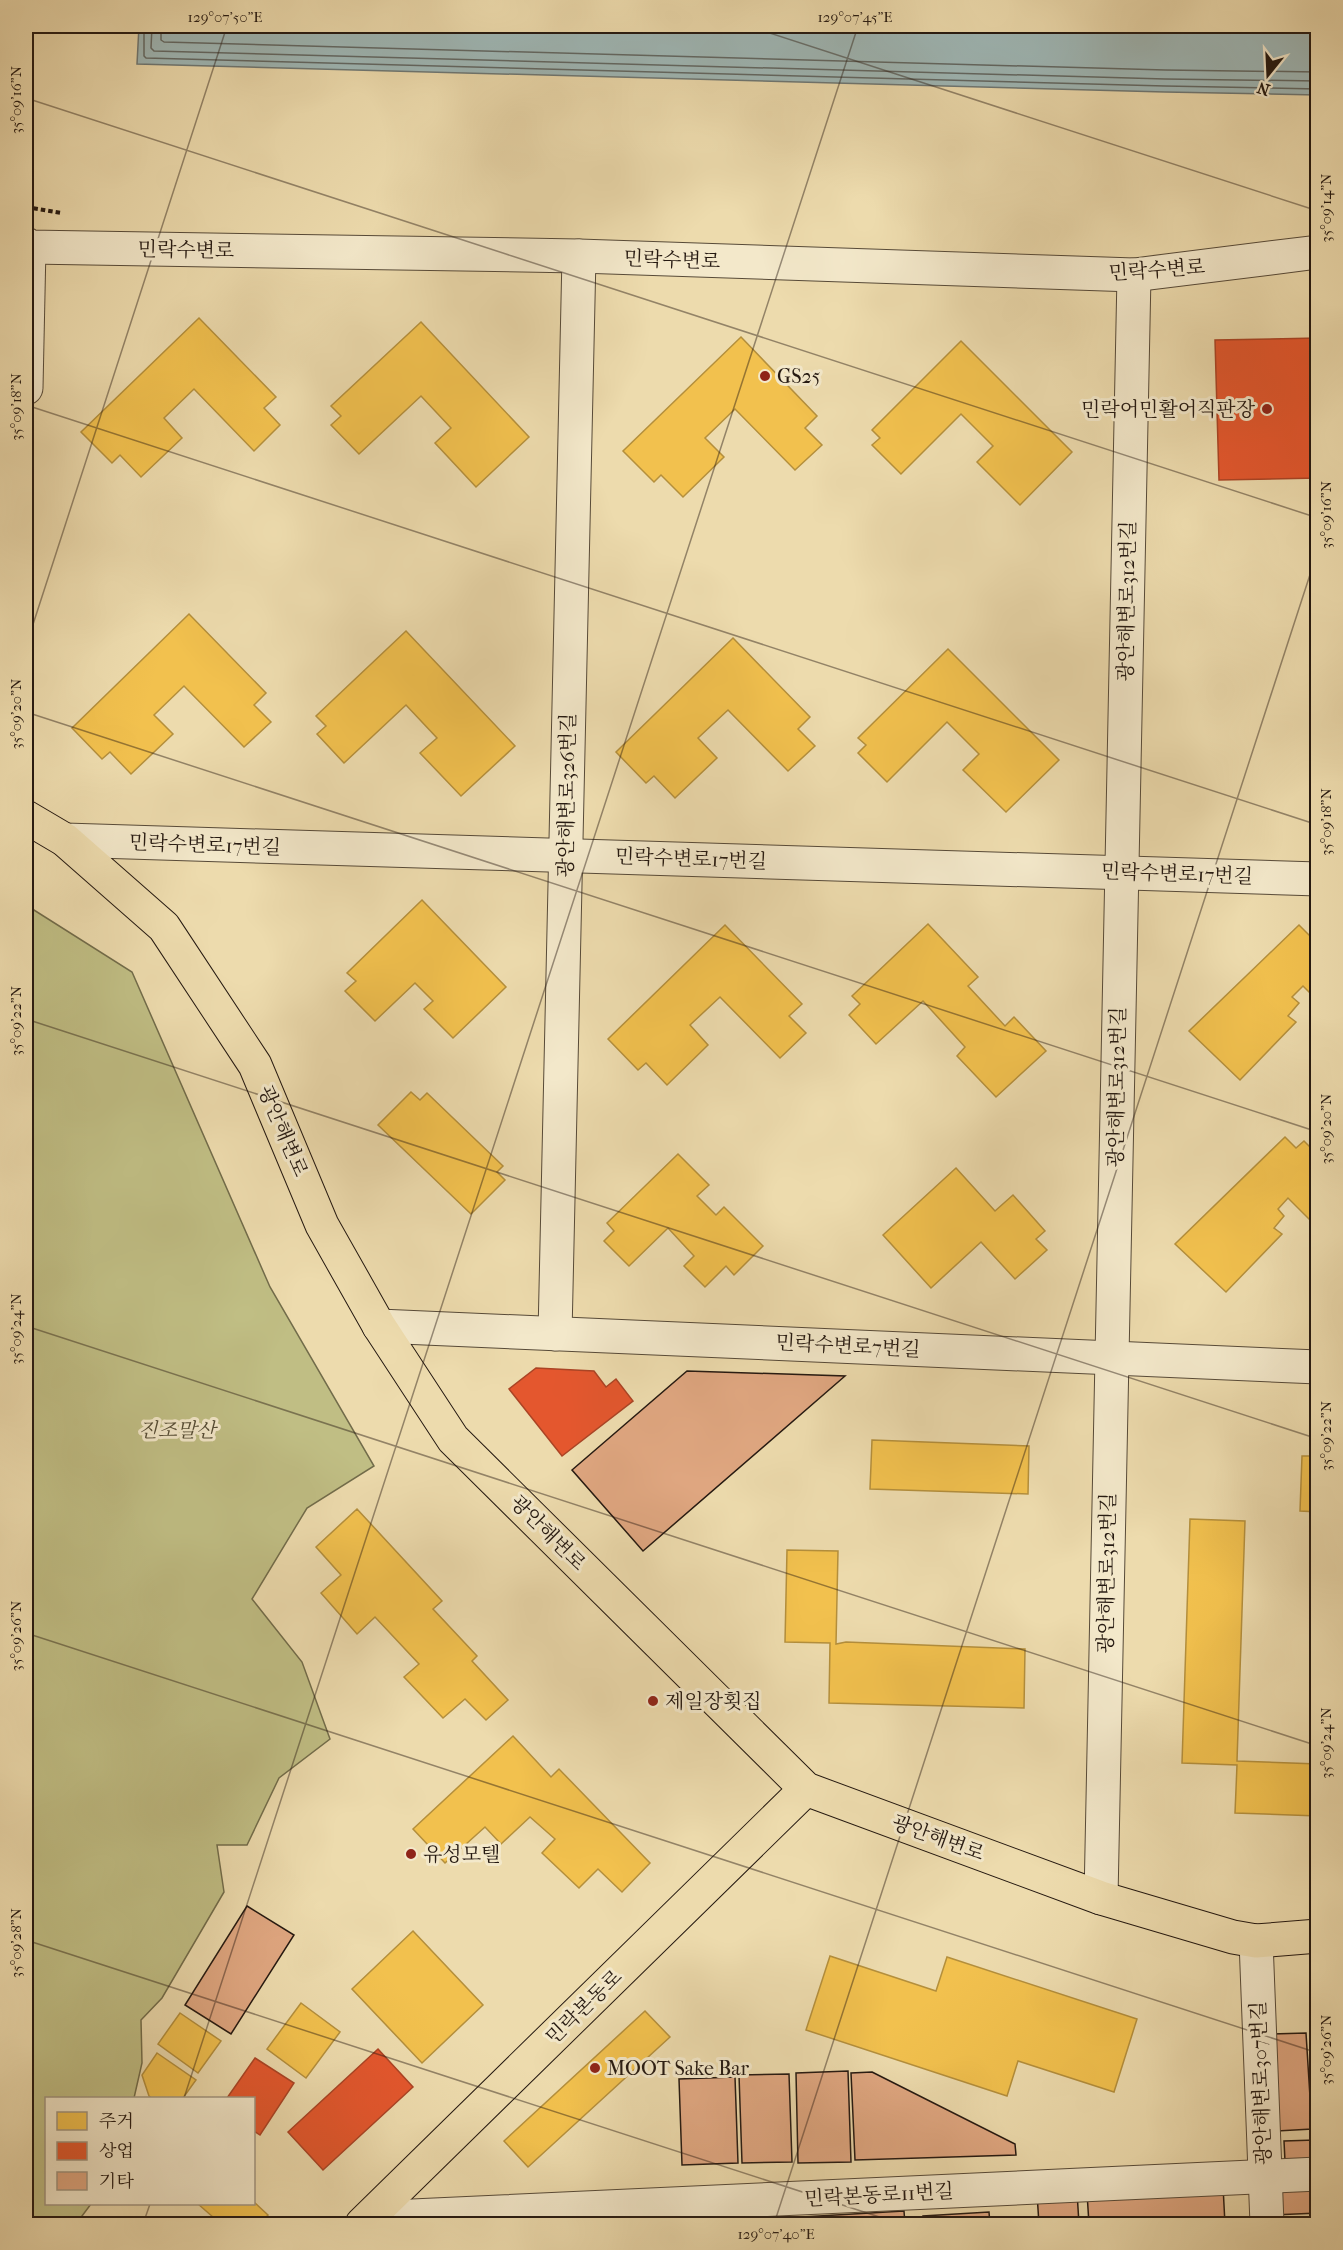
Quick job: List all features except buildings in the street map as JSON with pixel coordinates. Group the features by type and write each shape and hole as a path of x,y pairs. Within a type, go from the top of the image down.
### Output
{"main road":[{"name":"광안해변로","path":"26,817 65,840 164,927 255,1065 322,1225 379,1326 453,1438 806,1789 1101,1898 1233,1937 1256,1941 1317,1936"},
{"name":"민락본동로","path":"365,2221 806,1789"}],"street":[{"name":"민락수변로","path":"27,245 579,256 1134,275 1317,252"},
{"path":"26,388 27,245"},
{"name":"광안해변로326번길","path":"555,1334 579,256"},
{"name":"광안해변로312번길","path":"1101,1898 1134,275"},
{"name":"민락수변로17번길","path":"65,840 1317,879"},
{"name":"민락수변로7번길","path":"379,1326 1317,1367"},
{"name":"광안해변로307번길","path":"1256,1941 1267,2224"},
{"name":"민락본동로11번길","path":"365,2221 775,2212 1317,2174"}],"green space":[{"name":"진조말산","path":"26,905 132,972 270,1287 374,1466 307,1508 252,1599 302,1662 330,1739 279,1778 247,1845 217,1845 224,1892 162,1998 141,2020 142,2063 134,2097 45,2097 45,2205 90,2205 76,2224 26,2224"}],"water":[{"path":"139,26 1317,26 1317,95 137,64"}],"place":[{"name":"GS25","path":"765,376"},
{"name":"민락어민활어직판장","path":"1267,409"},
{"name":"제일장횟집","path":"653,1701"},
{"name":"유성모텔","path":"411,1854"},
{"name":"MOOT Sake Bar","path":"595,2068"}]}
